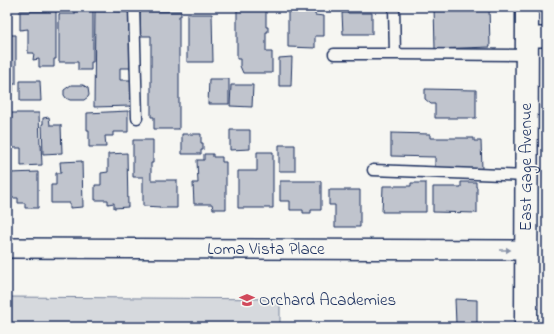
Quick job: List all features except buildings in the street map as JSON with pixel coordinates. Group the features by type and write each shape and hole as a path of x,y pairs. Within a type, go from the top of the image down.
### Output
{"main road":[{"name":"East Gage Avenue","path":"526,327 526,176 534,43 527,7"}],"street":[{"name":"Loma Vista Place","path":"7,248 526,250"}],"lane":[{"path":"134,7 136,118"},
{"path":"394,7 395,54"},
{"path":"334,54 395,54 534,43"},
{"path":"373,170 526,176"}],"shaded area":[{"path":"7,297 280,299 280,327 7,327"}],"place":[{"name":"Orchard Academies","path":"247,300"}]}
